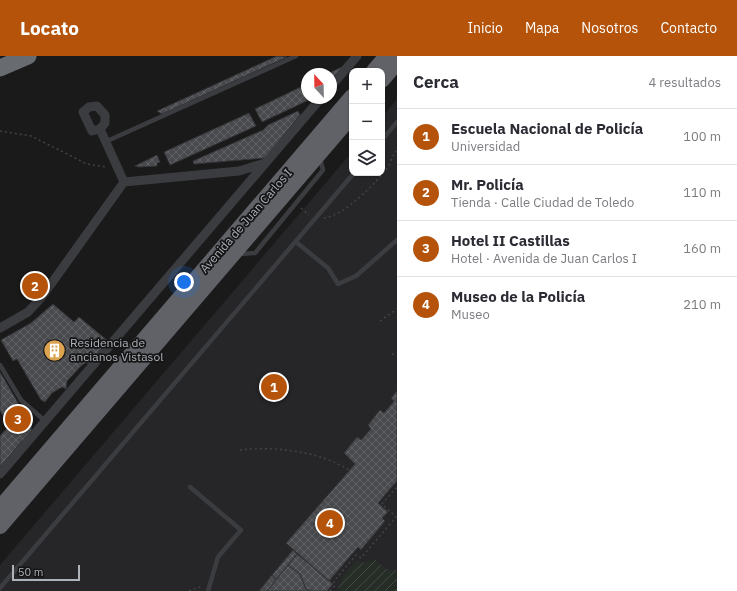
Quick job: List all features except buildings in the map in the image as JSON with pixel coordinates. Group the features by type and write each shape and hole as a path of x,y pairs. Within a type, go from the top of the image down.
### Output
{"highway":[{"path":"0,68 28,56"},
{"path":"377,68 387,56"},
{"path":"385,76 397,62"},
{"name":"Avenida de Juan Carlos I","path":"0,508 349,101"},
{"name":"Avenida de Juan Carlos I","path":"0,526 349,118"}],"street":[{"path":"337,79 357,56"},
{"name":"Avenida de Juan Carlos I","path":"0,474 316,104"},
{"path":"100,129 124,182"},
{"path":"0,328 28,312 41,298 124,182 239,171 265,163"},
{"path":"239,171 247,184"}],"lane":[{"path":"105,142 296,56"},
{"path":"385,136 397,122"},
{"path":"233,254 255,253 323,170 319,153"},
{"path":"0,588 351,176"},
{"path":"296,242 328,268 338,284 356,276 397,240"},
{"path":"0,364 21,400 45,421"},
{"path":"190,487 241,530 218,557 208,591"}],"path":[{"path":"0,131 31,136 87,164 118,168"},
{"path":"296,204 316,218 326,219 368,191 389,165 394,153 397,151"},
{"path":"380,321 397,309"},
{"path":"392,354 397,355"},
{"path":"240,450 252,449 313,454 334,461 349,470"},
{"path":"330,591 334,586 334,581 356,555 360,558 396,517 382,504 397,487"},
{"path":"189,591 210,584"}],"shaded area":[{"path":"397,99 397,591 0,591 0,565 349,156 349,176 385,176 385,113"},
{"path":"357,560 361,563 376,560 385,569 395,570 397,572 397,591 337,591 343,577"}],"place":[{"name":"Mr. Policía","path":"35,286"},
{"name":"Residencia de ancianos Vistasol","path":"54,350"},
{"name":"Escuela Nacional de Policía","path":"274,387"},
{"name":"Hotel II Castillas","path":"18,419"},
{"name":"Museo de la Policía","path":"330,523"}]}
